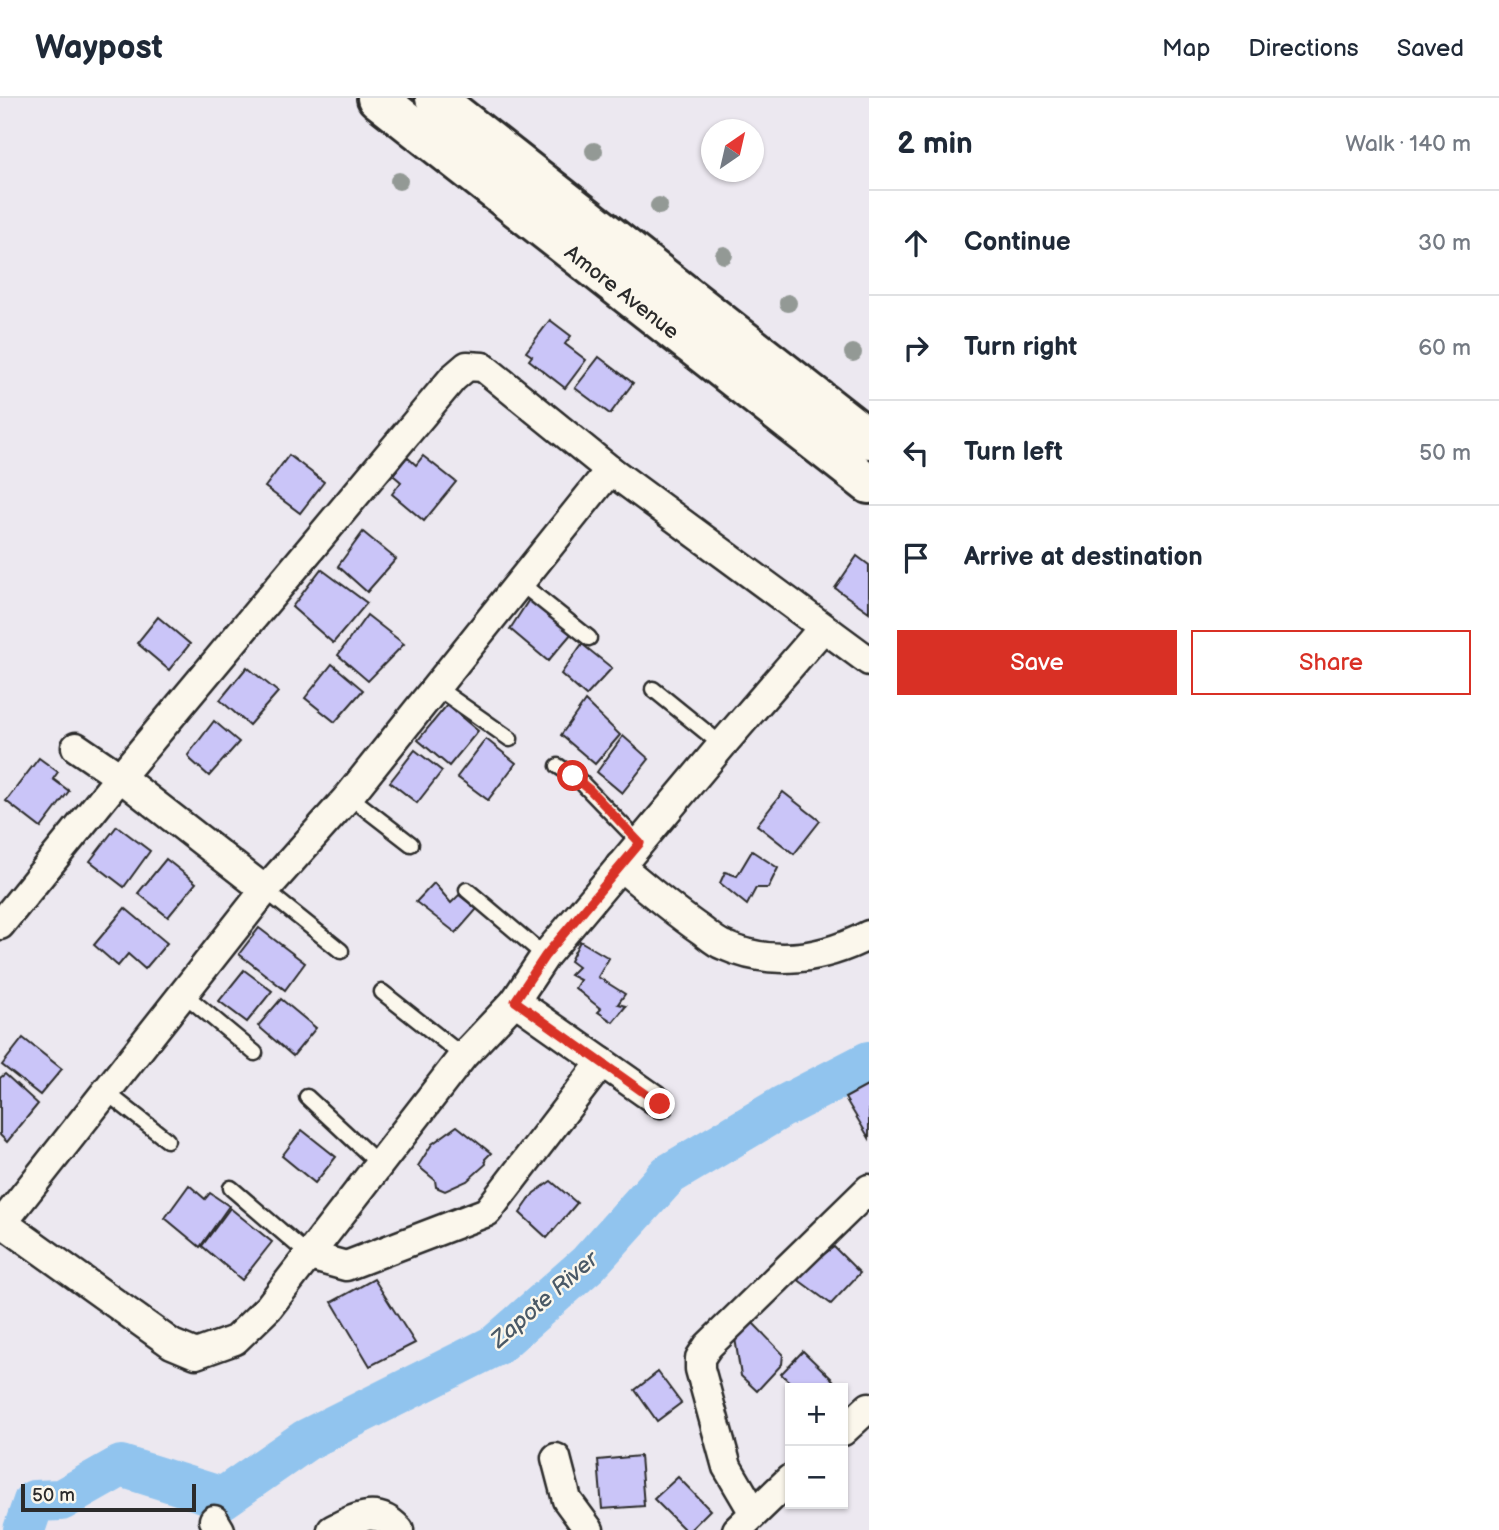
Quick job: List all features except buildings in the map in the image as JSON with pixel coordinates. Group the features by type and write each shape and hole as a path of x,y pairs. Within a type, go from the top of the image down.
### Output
{"main road":[{"name":"Amore Avenue","path":"377,98 869,484"},
{"name":"Amore Avenue","path":"435,98 869,439"}],"street":[{"path":"0,925 453,378 467,366 483,367 610,470 869,661"},
{"path":"610,470 349,796 265,890 1,1224 172,1344 196,1354 235,1340 268,1308 310,1256 463,1056 515,1001 545,956 823,628"},
{"path":"76,747 120,777 265,890"},
{"path":"620,866 679,915 722,945 753,955 781,959 820,954 850,945 869,935"},
{"path":"515,1001 660,1104"},
{"path":"310,1256 346,1266 487,1212 602,1062"},
{"path":"785,1484 745,1521 700,1369 700,1358 708,1346 869,1189"},
{"path":"848,1426 869,1407"},
{"path":"556,1458 567,1500 589,1530"},
{"path":"332,1530 363,1515 393,1523 399,1530"}],"lane":[{"path":"519,582 589,638"},
{"path":"436,687 510,739"},
{"path":"653,689 722,745"},
{"path":"558,766 590,790 640,843"},
{"path":"349,796 411,844"},
{"path":"265,890 341,951"},
{"path":"467,890 545,956"},
{"path":"382,992 463,1056"},
{"path":"184,995 255,1054"},
{"path":"106,1092 167,1140"},
{"path":"307,1097 379,1164"},
{"path":"231,1188 310,1256"}],"waterway":[{"name":"Zapote River","path":"24,1530 34,1501 61,1500 121,1466 223,1498 306,1440 496,1345 588,1264 668,1175 782,1107 869,1062"}],"route":[{"path":"573,776 590,790 640,843 545,956 515,1001 660,1104"}]}
